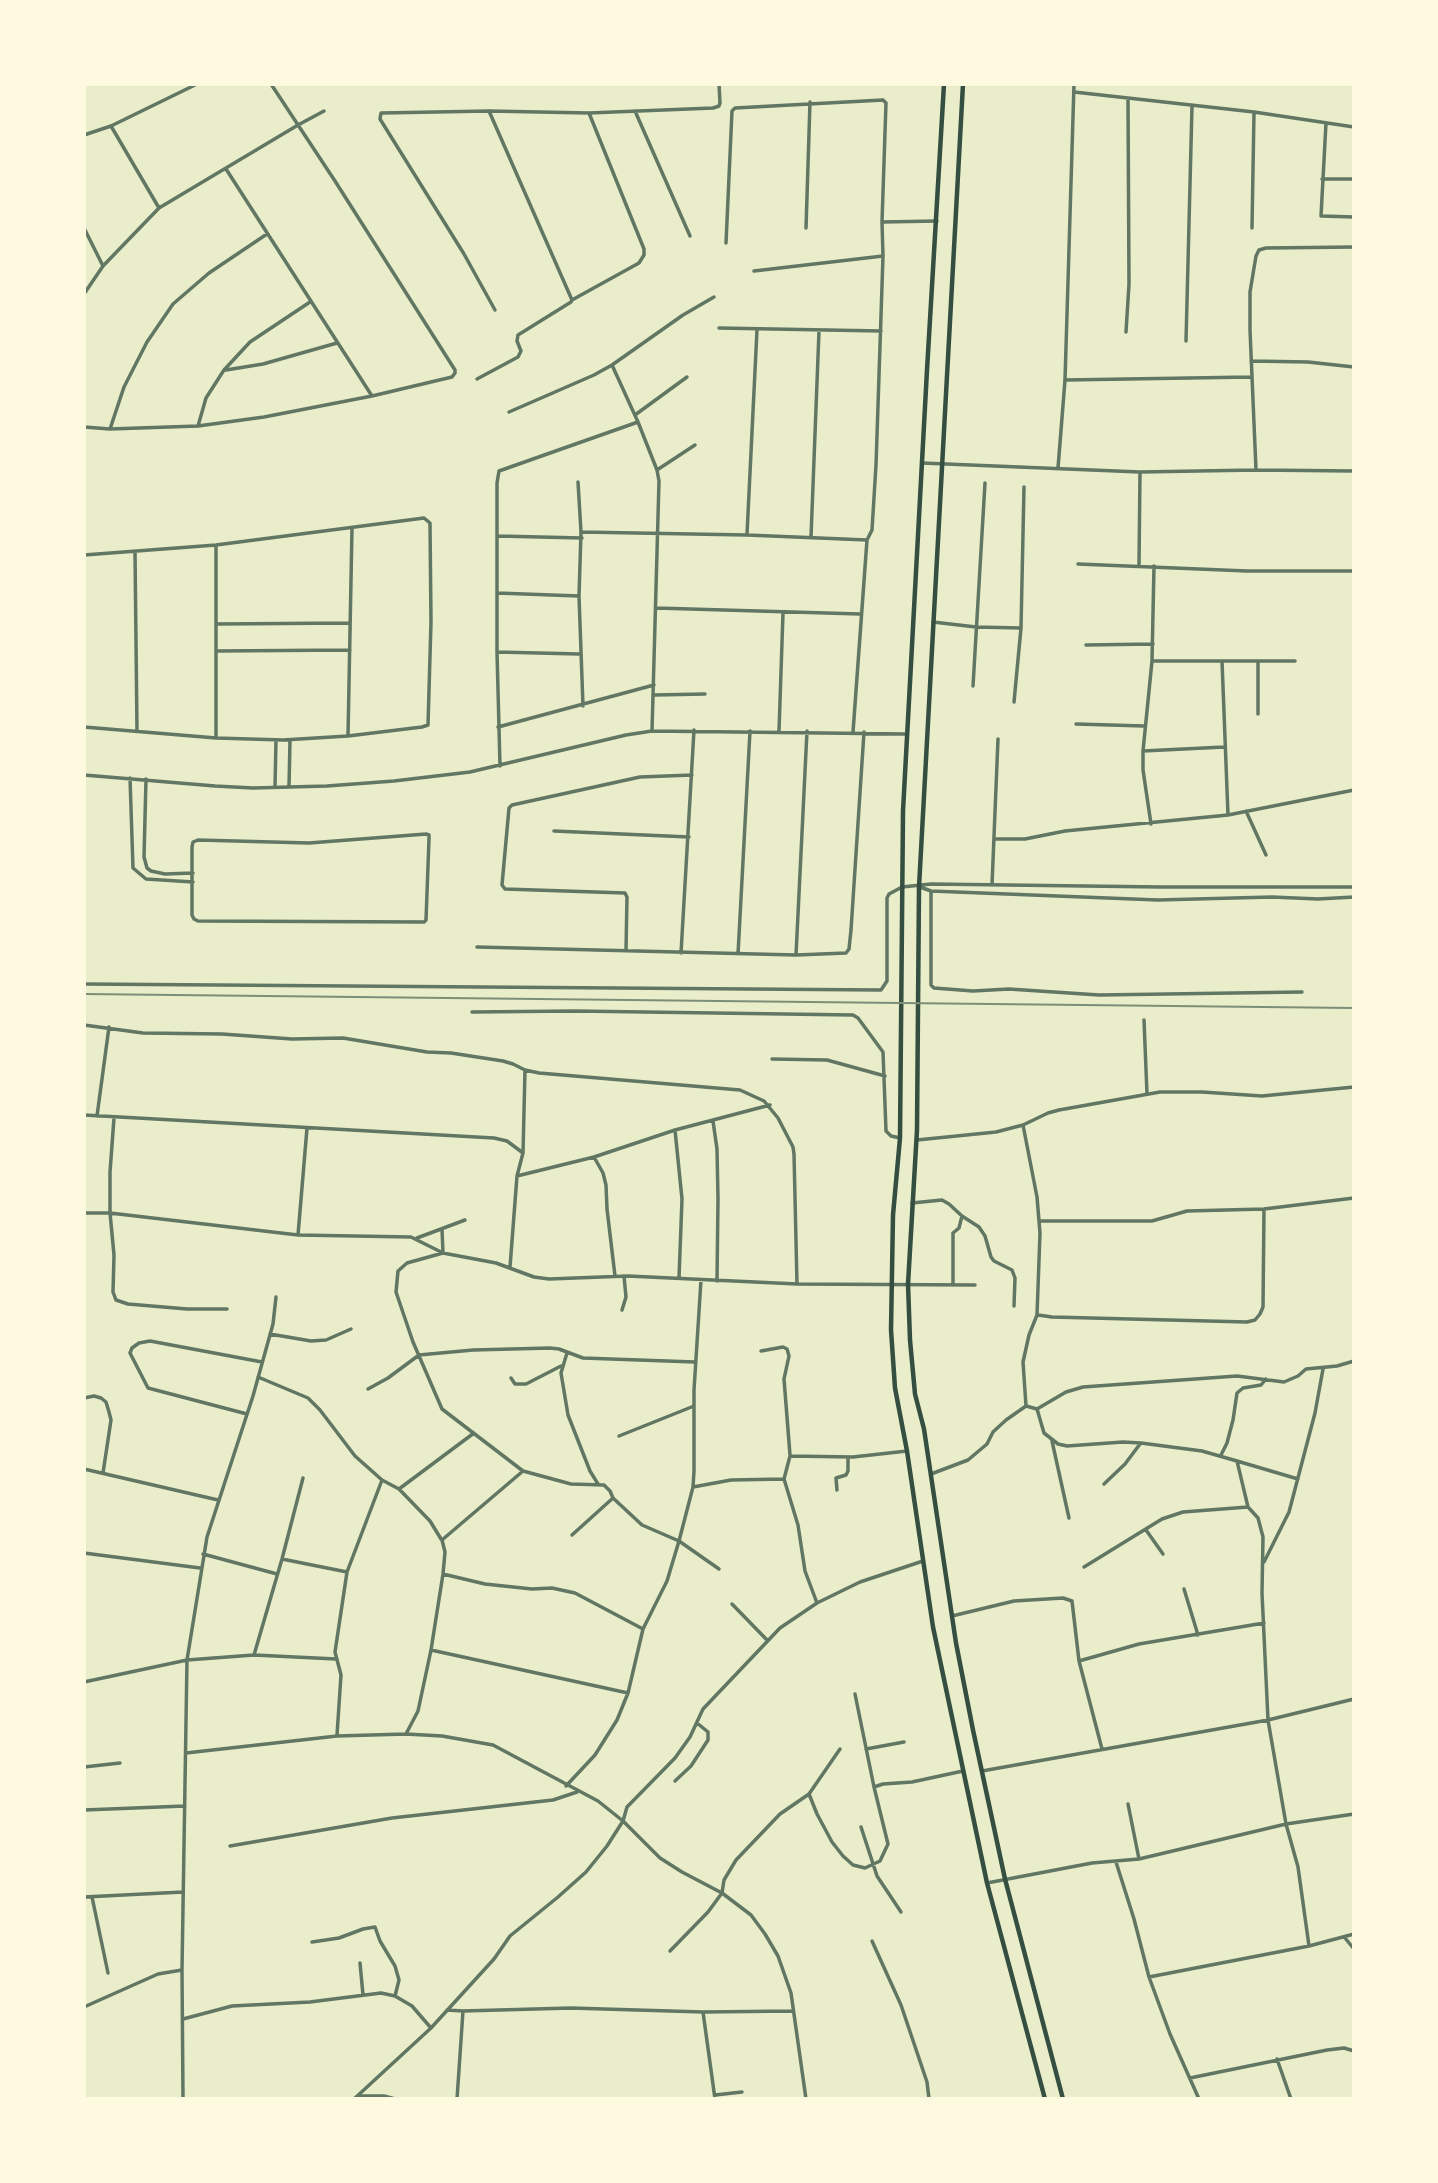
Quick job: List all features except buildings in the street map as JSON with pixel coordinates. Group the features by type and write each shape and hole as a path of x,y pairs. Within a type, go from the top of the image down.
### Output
{"main road":[{"path":"944,84 903,811 900,1138 893,1215 891,1330 895,1388 933,1627 987,1882 1045,2099"},
{"path":"963,84 919,887 917,1140 908,1284 912,1371 931,1474 952,1616 982,1771 1005,1879 1063,2099"}],"street":[{"path":"84,135 111,127 197,84"},
{"path":"84,427 110,429 198,426 264,418 452,377 455,370 271,84"},
{"path":"495,310 464,254 379,116 382,113 589,113 713,108 720,103 719,84"},
{"path":"1058,468 1065,380 1074,84"},
{"path":"1074,92 1254,112 1354,127"},
{"path":"726,243 733,109 878,99 886,103 874,510 871,535 867,540 853,732"},
{"path":"1126,332 1129,284 1128,99"},
{"path":"806,228 810,102"},
{"path":"1186,341 1192,106"},
{"path":"84,294 103,265 159,208 324,111"},
{"path":"489,111 572,300"},
{"path":"635,111 690,236"},
{"path":"1252,228 1254,112"},
{"path":"477,379 518,357 521,351 518,335 572,300 639,263 644,255 644,249 589,113"},
{"path":"1325,123 1321,216 1354,217"},
{"path":"111,127 159,208"},
{"path":"226,169 372,396"},
{"path":"1322,178 1354,179"},
{"path":"882,222 937,221"},
{"path":"84,228 103,265"},
{"path":"110,429 124,387 147,342 173,304 209,273 267,234"},
{"path":"1256,470 1250,292 1259,250 1354,247"},
{"path":"754,271 883,256"},
{"path":"509,412 612,365 660,329 714,296"},
{"path":"198,426 206,398 224,370 250,342 310,302"},
{"path":"719,328 881,331"},
{"path":"747,535 757,330"},
{"path":"811,537 818,331"},
{"path":"224,370 263,364 337,344"},
{"path":"1251,361 1308,362 1354,367"},
{"path":"612,365 657,470 659,534 652,731"},
{"path":"635,415 687,377"},
{"path":"1065,380 1251,377"},
{"path":"499,766 499,471 638,422"},
{"path":"657,470 695,445"},
{"path":"922,463 1140,472 1354,471"},
{"path":"1139,565 1140,472"},
{"path":"578,482 582,532 579,654 583,706"},
{"path":"973,686 985,483"},
{"path":"1014,702 1021,628 1024,487"},
{"path":"84,555 216,545 424,518 430,523 428,724 348,736 290,740 84,727"},
{"path":"348,736 352,528"},
{"path":"582,532 867,540"},
{"path":"498,536 582,538"},
{"path":"216,545 216,737"},
{"path":"135,552 137,731"},
{"path":"1078,564 1247,571 1354,571"},
{"path":"1151,824 1143,751 1152,661 1154,566"},
{"path":"498,593 579,596"},
{"path":"656,608 860,614"},
{"path":"779,731 783,613"},
{"path":"932,622 1021,628"},
{"path":"216,624 350,623"},
{"path":"1086,645 1153,644"},
{"path":"216,651 351,650"},
{"path":"497,652 579,654"},
{"path":"1152,661 1295,661"},
{"path":"1222,661 1228,815"},
{"path":"1258,661 1258,714"},
{"path":"498,727 654,685"},
{"path":"654,695 705,694"},
{"path":"1076,724 1144,726"},
{"path":"681,953 694,730"},
{"path":"84,775 215,786 327,786 429,778 499,766 652,731 907,734"},
{"path":"738,954 750,731"},
{"path":"796,955 807,731"},
{"path":"477,947 842,954 849,950 864,732"},
{"path":"992,885 998,739"},
{"path":"275,788 276,740"},
{"path":"289,787 290,740"},
{"path":"1143,751 1224,747"},
{"path":"626,950 625,893 505,889 502,885 509,808 512,805 640,777 692,775"},
{"path":"130,778 133,868 146,879 192,882"},
{"path":"146,779 144,857 147,868 165,874 193,873"},
{"path":"994,839 1025,839 1065,831 1228,815 1354,790"},
{"path":"1246,811 1266,855"},
{"path":"554,831 689,837"},
{"path":"429,835 424,922 198,921 192,915 192,882 192,846 193,842 198,840 309,844 429,835"},
{"path":"84,984 881,990 887,981 887,898 902,887 931,884 1354,887"},
{"path":"919,887 931,891 1158,900 1354,897"},
{"path":"931,891 931,985 934,988 973,991 1009,989 1099,995 1302,992"},
{"path":"472,1012 853,1015 883,1052 886,1131 891,1136 900,1138"},
{"path":"1144,1020 1147,1094"},
{"path":"84,1025 143,1033 222,1034 292,1039 343,1038 503,1061 539,1073 740,1090 770,1105 794,1154 797,1284"},
{"path":"97,1116 109,1027"},
{"path":"772,1059 827,1060 884,1076"},
{"path":"510,1267 517,1177 523,1153 524,1070"},
{"path":"917,1140 996,1132 1023,1125 1059,1110 1160,1092 1202,1091 1262,1096 1354,1087"},
{"path":"517,1177 770,1105"},
{"path":"84,1115 494,1138 507,1141 523,1153"},
{"path":"114,1118 110,1213 114,1255 113,1292 117,1300 128,1304 187,1309 227,1309"},
{"path":"713,1121 719,1199 717,1281"},
{"path":"1023,1125 1039,1221 1037,1315 1023,1362 1027,1406"},
{"path":"298,1235 307,1128"},
{"path":"675,1130 682,1199 678,1278"},
{"path":"594,1157 606,1185 615,1276"},
{"path":"1039,1221 1152,1221 1187,1211 1264,1209 1353,1199"},
{"path":"912,1203 942,1200 979,1227 985,1236 991,1258 1012,1270 1015,1278 1014,1306"},
{"path":"1037,1315 1247,1322 1255,1320 1263,1307 1264,1209"},
{"path":"84,1213 110,1213 298,1235 411,1237 443,1253 510,1267 534,1277 549,1279 624,1276 797,1284 975,1285"},
{"path":"953,1286 953,1233 960,1228 962,1216"},
{"path":"417,1238 465,1220"},
{"path":"442,1229 443,1253"},
{"path":"443,1253 407,1263 398,1271 396,1292 442,1409 523,1471 571,1484 598,1484 610,1491 613,1499 642,1525 679,1541 719,1569"},
{"path":"622,1310 626,1297 624,1276"},
{"path":"566,1786 595,1755 617,1720 628,1693 643,1629 667,1581 679,1541 693,1487 695,1362 701,1280"},
{"path":"183,2099 182,1970 187,1660 203,1554 258,1377 270,1334 276,1297"},
{"path":"270,1334 311,1341 326,1340 351,1329"},
{"path":"247,1414 148,1388 130,1353 139,1343 150,1341 262,1362"},
{"path":"761,1351 783,1347 787,1349 789,1356 784,1385 790,1456 784,1479 798,1525 805,1571 817,1603"},
{"path":"368,1389 419,1355 473,1350 550,1348 583,1358 695,1362"},
{"path":"567,1353 561,1373 571,1426 598,1484"},
{"path":"1027,1406 1037,1409 1066,1392 1083,1387 1237,1376 1284,1382 1306,1369 1323,1369 1354,1361"},
{"path":"511,1378 515,1384 526,1384 561,1366"},
{"path":"1263,1564 1289,1513 1315,1413 1323,1369"},
{"path":"258,1377 308,1398 355,1457 382,1480 399,1489 430,1521 442,1540 445,1552 443,1574 431,1650 418,1711 406,1734"},
{"path":"1221,1455 1233,1420 1237,1393 1243,1388 1261,1385 1266,1379"},
{"path":"84,1398 101,1398 106,1402 109,1412 111,1420 103,1473"},
{"path":"619,1436 694,1406"},
{"path":"931,1474 968,1460 987,1444 993,1432 1006,1420 1027,1406"},
{"path":"1037,1409 1044,1433 1052,1441 1066,1446 1141,1443 1221,1455 1298,1479"},
{"path":"399,1489 474,1433"},
{"path":"1052,1441 1069,1518"},
{"path":"1104,1484 1125,1464 1141,1443"},
{"path":"790,1456 848,1457 907,1451"},
{"path":"837,1490 836,1478 846,1475 848,1457"},
{"path":"1237,1461 1248,1507 1262,1527 1268,1720 1286,1824 1298,1867 1309,1946"},
{"path":"84,1469 219,1500"},
{"path":"442,1540 523,1471"},
{"path":"254,1655 303,1478"},
{"path":"693,1487 731,1480 784,1479"},
{"path":"337,1736 341,1675 336,1659 336,1643 347,1572 382,1480"},
{"path":"572,1535 613,1499"},
{"path":"1084,1567 1162,1519 1183,1513 1248,1507"},
{"path":"1145,1530 1163,1554"},
{"path":"84,1553 201,1568"},
{"path":"203,1554 277,1574"},
{"path":"282,1559 347,1572"},
{"path":"355,2097 431,2028 494,1959 510,1936 586,1872 623,1821 626,1807 675,1758 690,1737 704,1709 780,1628 817,1603 860,1582 923,1561"},
{"path":"443,1574 494,1586 552,1588 575,1593 643,1629"},
{"path":"1184,1589 1198,1635"},
{"path":"952,1616 1008,1601 1069,1599 1073,1606 1079,1661 1102,1749"},
{"path":"732,1604 768,1640"},
{"path":"1079,1661 1139,1644 1264,1623"},
{"path":"431,1650 628,1693"},
{"path":"84,1682 187,1660 254,1655 336,1659"},
{"path":"1354,1661 1354,1671"},
{"path":"809,1794 832,1842 843,1856 853,1865 865,1868 880,1861 888,1844 855,1694"},
{"path":"982,1771 1268,1720 1354,1699"},
{"path":"676,1781 691,1766 708,1740 708,1732 697,1723"},
{"path":"186,1753 337,1736 442,1736 493,1745 598,1801 623,1821 660,1858 722,1893 751,1915 765,1934 786,1977 806,2099"},
{"path":"866,1749 904,1742"},
{"path":"670,1951 708,1912 722,1893 724,1880 736,1860 780,1814 809,1794 841,1749"},
{"path":"84,1767 120,1763"},
{"path":"874,1787 963,1771"},
{"path":"230,1846 392,1818 554,1800 578,1792"},
{"path":"1128,1804 1139,1859"},
{"path":"84,1810 185,1806"},
{"path":"987,1882 1092,1863 1139,1859 1286,1824 1354,1814"},
{"path":"861,1827 873,1866 884,1889 901,1912"},
{"path":"1116,1862 1149,1977 1170,2034 1199,2099"},
{"path":"84,1897 183,1892"},
{"path":"92,1896 108,1973"},
{"path":"312,1942 340,1938 375,1927 397,1973 399,1980 395,1996"},
{"path":"1149,1977 1309,1946 1354,1934"},
{"path":"1345,1938 1354,1949"},
{"path":"872,1941 905,2016 927,2082 929,2099"},
{"path":"360,1963 363,1995"},
{"path":"84,2007 158,1974 182,1970"},
{"path":"183,2020 232,2006 310,2002 381,1993 395,1996 412,2006 431,2028"},
{"path":"447,2010 571,2008 703,2012 793,2011"},
{"path":"457,2099 463,2011"},
{"path":"703,2012 715,2097 742,2092"},
{"path":"1190,2078 1327,2050 1354,2051"},
{"path":"1277,2059 1291,2099"},
{"path":"355,2097 395,2099"}],"railway":[{"path":"84,994 1354,1008"}]}
